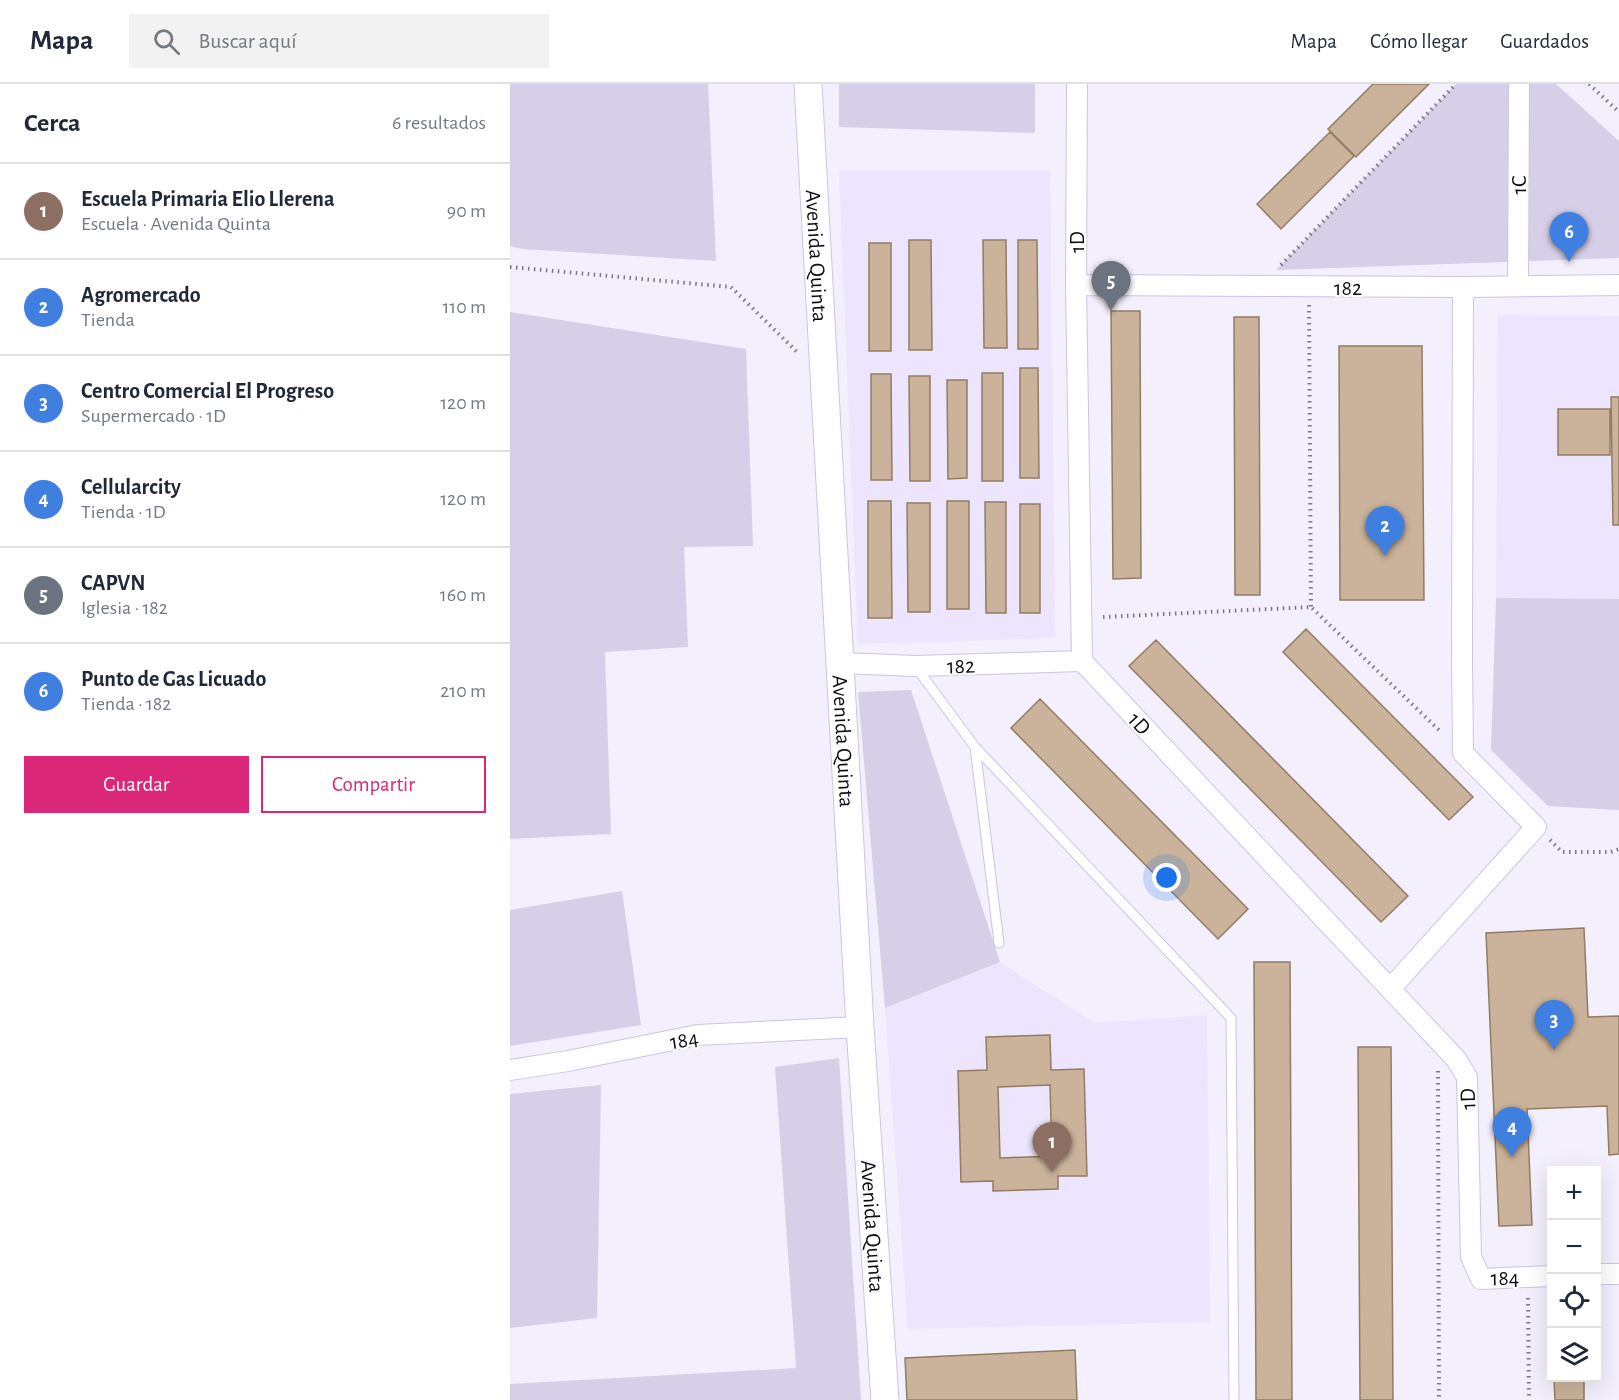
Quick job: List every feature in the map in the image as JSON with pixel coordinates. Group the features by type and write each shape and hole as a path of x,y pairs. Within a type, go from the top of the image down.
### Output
{"main road":[{"name":"Avenida Quinta","path":"808,84 860,1027 885,1400"}],"street":[{"name":"1D","path":"1077,84 1076,285 1082,661 1456,1059 1467,1077 1471,1257"},
{"name":"1C","path":"1518,286 1519,84"},
{"name":"182","path":"1076,285 1463,287 1619,285"},
{"path":"1390,989 1536,827 1463,753 1463,287"},
{"name":"182","path":"841,663 915,666 1082,661"},
{"name":"184","path":"510,1070 698,1035 860,1027"},
{"name":"184","path":"1471,1257 1481,1279 1547,1276"},
{"path":"1601,1274 1619,1274"}],"lane":[{"path":"915,666 975,747 1231,1018 1234,1400"},
{"path":"975,747 999,943"}],"path":[{"path":"1262,285 1456,84"},
{"path":"1589,84 1619,112"},
{"path":"510,267 731,286 825,380"},
{"path":"1309,286 1311,607 1463,753"},
{"path":"1081,618 1311,607"},
{"path":"1536,827 1562,852 1611,852 1619,849"},
{"path":"1438,1040 1439,1400"},
{"path":"1528,1277 1529,1400"}],"shaded area":[{"path":"510,84 708,84 716,261 522,249 510,246"},
{"path":"839,84 1035,84 1035,133 839,127"},
{"path":"1456,84 1556,84 1619,141 1619,258 1276,270"},
{"path":"839,171 1050,171 1055,638 858,644"},
{"path":"510,312 746,349 753,546 684,547 688,647 605,652 611,834 510,839"},
{"path":"1498,315 1619,316 1619,599 1496,598"},
{"path":"1496,598 1619,599 1619,810 1548,806 1491,750"},
{"path":"911,690 1000,962 885,1008 858,692"},
{"path":"622,891 641,1025 510,1046 510,910"},
{"path":"1000,962 1094,1023 1207,1015 1210,1322 908,1329 885,1008"},
{"path":"839,1058 861,1400 510,1400 510,1384 796,1368 775,1067"},
{"path":"601,1085 597,1318 510,1328 510,1094"}],"building":[{"path":"1373,84 1429,84 1356,157 1328,129"},
{"path":"1330,132 1354,156 1281,229 1257,204"},
{"path":"909,240 931,240 932,350 909,350"},
{"path":"983,240 1006,240 1007,348 984,348"},
{"path":"1018,240 1037,240 1038,349 1018,349"},
{"path":"869,243 891,243 891,351 869,351"},
{"path":"1111,311 1140,311 1141,578 1113,579"},
{"path":"1234,317 1259,317 1260,595 1235,595"},
{"path":"1339,346 1422,346 1424,600 1340,600"},
{"path":"1020,368 1038,368 1039,478 1020,478"},
{"path":"982,373 1003,373 1003,481 982,481"},
{"path":"871,374 891,374 892,480 871,480"},
{"path":"909,376 930,376 930,481 910,481"},
{"path":"947,380 967,380 967,478 948,479"},
{"path":"1611,397 1619,397 1619,525 1613,525"},
{"path":"1558,409 1610,409 1610,455 1558,455"},
{"path":"868,501 891,501 892,618 868,618"},
{"path":"947,501 969,501 969,609 947,609"},
{"path":"985,502 1006,502 1006,613 986,613"},
{"path":"907,503 930,503 930,612 908,612"},
{"path":"1020,504 1040,504 1040,613 1020,613"},
{"path":"1306,629 1473,797 1449,820 1283,652"},
{"path":"1156,640 1408,896 1381,922 1129,666"},
{"path":"1040,699 1248,909 1218,939 1011,728"},
{"path":"1584,928 1588,1017 1619,1016 1619,1154 1609,1155 1607,1106 1527,1109 1532,1225 1499,1226 1486,933"},
{"path":"1254,962 1290,962 1292,1400 1256,1400"},
{"path":"1050,1035 1051,1070 1084,1069 1087,1176 1058,1176 1058,1189 993,1191 993,1181 961,1182 958,1071 987,1070 986,1037","holes":["1050,1085 1052,1156 1000,1158 998,1087"]},
{"path":"1358,1047 1391,1047 1393,1400 1360,1400"},
{"path":"1075,1350 1077,1400 907,1400 905,1358"},
{"path":"1554,1382 1584,1382 1584,1400 1555,1400"}],"place":[{"name":"Punto de Gas Licuado","path":"1569,262"},
{"name":"CAPVN","path":"1111,311"},
{"name":"Agromercado","path":"1385,556"},
{"name":"Centro Comercial El Progreso","path":"1554,1050"},
{"name":"Cellularcity","path":"1512,1157"},
{"name":"Escuela Primaria Elio Llerena","path":"1052,1172"}]}
